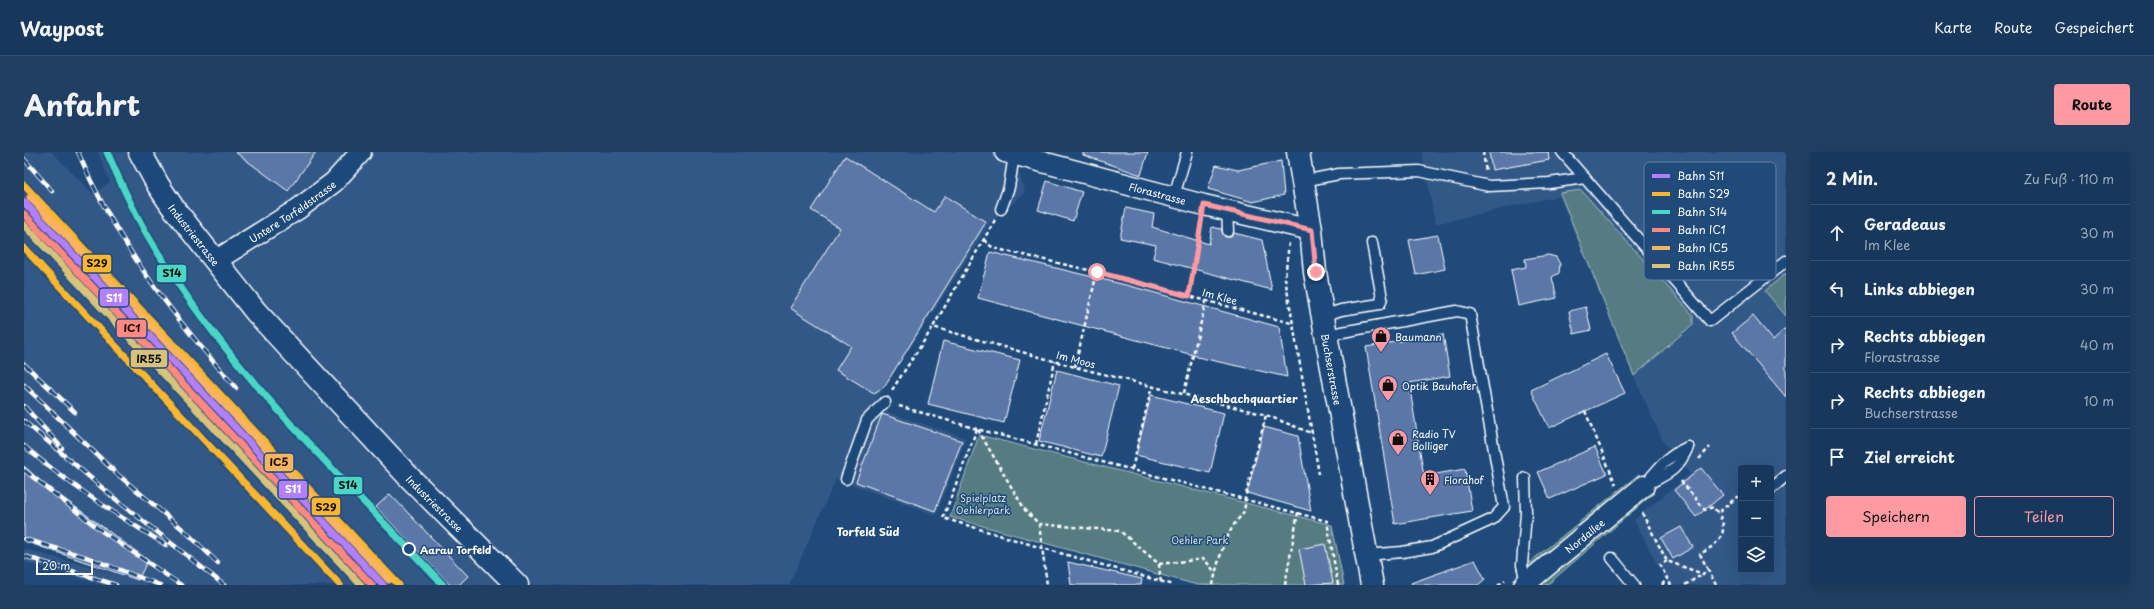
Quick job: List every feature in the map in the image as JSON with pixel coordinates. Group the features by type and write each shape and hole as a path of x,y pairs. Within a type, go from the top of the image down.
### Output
{"main road":[{"name":"Industriestrasse","path":"140,152 158,185 172,206 256,312 409,477 517,585"},
{"name":"Buchserstrasse","path":"1298,152 1303,181 1302,228 1316,272 1324,326 1372,585"}],"street":[{"name":"Untere Torfeldstrasse","path":"215,262 298,209 334,182 361,152"},
{"name":"Florastrasse","path":"1010,154 1204,205 1302,228"},
{"name":"Nordallee","path":"1525,584 1634,494"}],"lane":[{"path":"1174,196 1188,152"},
{"path":"1562,152 1644,245"},
{"path":"1001,209 1009,187 1010,154"},
{"path":"1303,181 1339,174 1419,171 1488,186 1549,183 1585,178"},
{"path":"1227,210 1228,231"},
{"path":"1324,326 1341,310 1380,304 1382,298 1372,243"},
{"path":"1776,269 1786,261"},
{"path":"1674,280 1710,321 1762,280"},
{"path":"1324,326 1456,311 1470,314 1487,403 1504,507 1493,519 1432,547 1402,552 1366,554"},
{"path":"846,479 867,420 884,402"},
{"path":"1774,486 1786,476"},
{"path":"1524,478 1526,513 1522,565 1525,584"},
{"path":"1612,558 1634,585"}],"path":[{"path":"1189,296 1204,205"},
{"path":"1001,209 933,327 884,402 977,429 1327,520 1338,585"},
{"path":"1302,228 1287,251 1285,278 1319,474"},
{"name":"Im Klee","path":"984,240 993,248 1097,272 1292,322"},
{"path":"1075,367 1097,272"},
{"path":"1184,393 1206,301"},
{"name":"Im Moos","path":"933,327 1055,362 1184,393 1266,415 1311,433"},
{"path":"1036,444 1055,362"},
{"path":"1132,469 1152,386"},
{"path":"1585,412 1614,483 1634,494 1667,561 1703,574"},
{"path":"1213,585 1215,572 1232,528 1245,512 1245,498 1266,415"},
{"path":"977,429 1024,510 1039,524 1120,531 1159,564 1161,585"},
{"path":"977,429 943,518 1042,548 1174,585"},
{"path":"1598,453 1602,452"},
{"path":"1678,477 1705,510 1713,507 1723,520 1723,530 1720,539 1715,546 1700,554 1716,585"},
{"path":"1718,513 1738,496"},
{"path":"1285,585 1298,512"},
{"path":"1039,524 1048,585"},
{"path":"1159,564 1204,559 1215,572"},
{"path":"1667,561 1660,565 1671,585"},
{"path":"1686,585 1708,570"},
{"path":"1662,585 1667,578"}],"shaded area":[{"name":"Torfeld Süd","path":"24,152 52,152 93,194 110,182 98,152 1005,152 1014,155 1025,192 989,225 872,407 966,438 936,515 836,479 789,585 104,585 24,562 24,549 138,580 146,567 39,491 24,477"},
{"path":"1422,152 1786,152 1786,585 1668,585 1634,520 1690,474 1663,441 1634,377 1559,196 1435,224"}],"green space":[{"path":"1581,190 1644,260 1644,280 1662,280 1693,315 1693,324 1634,376 1560,193"},
{"path":"1786,273 1786,316 1765,291"},
{"name":"Oehler Park","path":"979,435 1332,525 1344,585 1197,585 950,517"},
{"path":"1639,474 1642,479 1529,574 1525,566"},
{"path":"1648,489 1654,493 1547,585 1534,585"}],"building":[{"path":"235,152 316,152 288,191"},
{"path":"1083,152 1148,152 1141,175 1083,155"},
{"path":"1489,152 1548,152 1549,160 1492,170"},
{"path":"845,156 934,212 945,196 986,222 884,387 874,393 836,370 851,346 790,308 840,228 811,210"},
{"path":"1281,161 1284,195 1253,202 1208,189 1216,165 1238,170"},
{"path":"1047,181 1082,192 1073,221 1038,210"},
{"path":"1126,208 1154,214 1152,227 1209,244 1212,227 1221,229 1225,237 1231,237 1234,233 1262,240 1272,290 1153,258 1156,245 1120,238"},
{"path":"1438,235 1445,269 1416,275 1409,240"},
{"path":"990,252 1130,286 1279,327 1287,377 1197,357 978,298"},
{"path":"1548,255 1556,257 1560,264 1559,273 1552,277 1557,298 1518,306 1511,270 1526,267 1525,259"},
{"path":"1586,307 1591,330 1574,334 1569,311"},
{"path":"1753,316 1773,340 1786,328 1786,397 1732,333"},
{"path":"1443,334 1450,376 1409,383 1424,476 1465,469 1472,511 1395,524 1366,347"},
{"path":"943,341 1020,360 1004,423 928,404"},
{"path":"1606,354 1625,393 1549,428 1531,390"},
{"path":"1057,370 1119,386 1101,457 1039,441"},
{"path":"1151,395 1224,413 1210,473 1136,455"},
{"path":"882,414 962,441 935,511 856,482"},
{"path":"1264,427 1298,436 1311,511 1247,493"},
{"path":"1595,447 1607,474 1550,499 1538,472"},
{"path":"24,466 44,484 148,560 138,580 24,541"},
{"path":"1701,468 1723,495 1696,517 1674,490"},
{"path":"390,494 468,576 459,585 450,585 376,507"},
{"path":"1681,527 1693,547 1673,559 1661,538"},
{"path":"1325,544 1333,583 1306,585 1299,549"},
{"path":"1475,560 1485,579 1478,585 1412,585 1411,583"},
{"path":"1068,562 1142,579 1141,585 1071,585"}],"railway":[{"path":"78,152 109,216 147,276 190,333 236,388"},
{"path":"24,159 52,191"},
{"path":"24,364 75,412"},
{"path":"24,385 116,473 186,532 218,563"},
{"path":"24,406 62,448"},
{"path":"24,421 113,497 224,585"},
{"path":"24,446 75,486 111,511 166,545"},
{"path":"24,470 103,532 181,585"},
{"path":"24,539 86,557 160,585"},
{"path":"24,556 116,585"}],"rail line":[{"name":"S14","path":"107,152 142,226 179,284 212,331 286,419 443,585"},
{"name":"S29","path":"24,185 399,585"},
{"name":"IC5","path":"30,197 389,580"},
{"name":"S11","path":"24,202 383,585"},
{"name":"IC1","path":"24,214 372,585"},
{"name":"IR55","path":"24,225 361,585"},
{"name":"S29","path":"24,248 340,585"}],"place":[{"name":"Baumann","path":"1381,353"},
{"name":"Optik Bauhofer","path":"1388,402"},
{"name":"Radio TV Bolliger","path":"1398,456"},
{"name":"Florahof","path":"1430,496"},
{"name":"Aarau Torfeld","path":"409,549"}],"district":[{"name":"Aeschbachquartier","path":"1244,398"},
{"name":"Torfeld Süd","path":"868,531"}],"route":[{"path":"1097,272 1189,296 1204,205 1312,230 1316,272"}],"park label":[{"name":"Spielplatz Oehlerpark","path":"983,502"}]}
